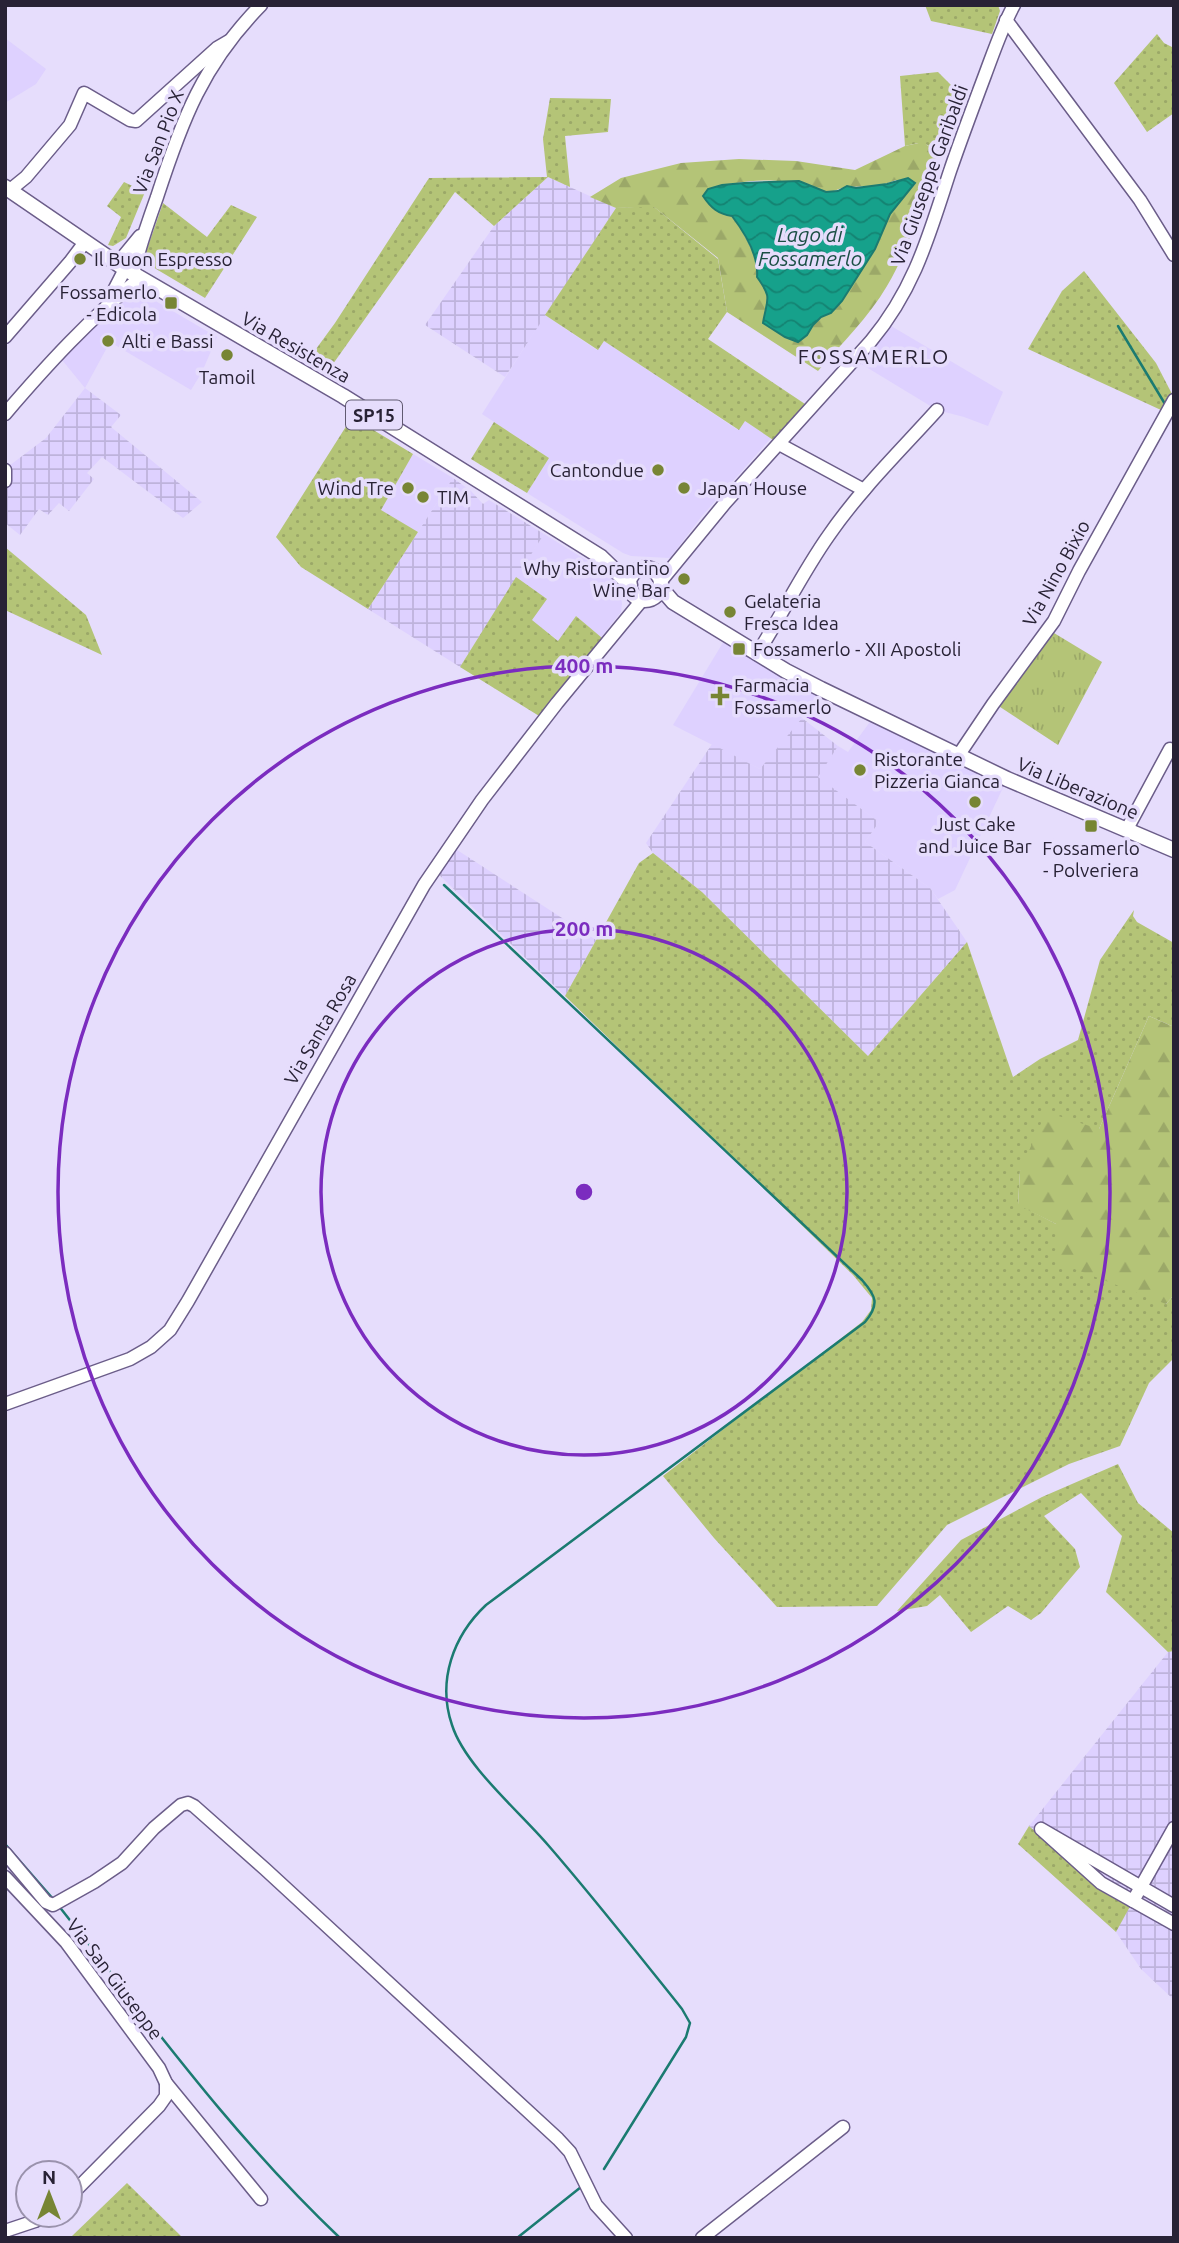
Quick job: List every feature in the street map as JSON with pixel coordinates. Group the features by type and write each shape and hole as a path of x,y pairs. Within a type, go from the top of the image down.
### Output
{"main road":[{"name":"Via Resistenza","path":"8,189 129,271 343,396 604,559 649,584"},
{"name":"Via Liberazione","path":"649,584 757,654 821,689 958,756 1174,850"}],"street":[{"name":"Via San Pio X","path":"129,271 192,101 229,41 261,5"},
{"name":"Via Giuseppe Garibaldi","path":"649,584 779,444 886,323 911,281 928,240 950,171 1014,5"},
{"path":"1006,20 1140,200 1174,255"},
{"path":"8,189 26,177 70,125 85,93 133,122 136,121 217,48 229,41"},
{"name":"Via San Pio X","path":"129,271 147,228"},
{"path":"5,337 85,242"},
{"path":"5,414 48,364 107,304 129,271"},
{"name":"Via Nino Bixio","path":"958,756 1054,621 1174,400"},
{"path":"757,654 799,580 828,536 864,490 937,410"},
{"path":"779,444 864,490"},
{"path":"5,470 5,481"},
{"name":"Via Santa Rosa","path":"5,1404 130,1359 151,1347 170,1330 424,886 482,800 557,703 631,614 649,584"},
{"path":"1127,830 1170,749"},
{"path":"5,1853 46,1902 56,1903 122,1863 154,1828 181,1805 188,1803 194,1806 558,2139 570,2152 596,2205 626,2238"},
{"path":"1174,1906 1038,1827 1101,1883 1174,1924"},
{"path":"1133,1900 1174,1828"},
{"name":"Via San Giuseppe","path":"5,1877 66,1942 159,2068 166,2083 261,2199"},
{"name":"Via San Giuseppe","path":"5,1885 27,1902"},
{"path":"84,2182 159,2106 166,2096 166,2083"},
{"path":"702,2238 843,2127"}],"shaded area":[{"path":"5,38 46,69 36,84 5,103"},
{"path":"548,177 616,208 505,377 425,325 494,226"},
{"path":"135,289 217,337 191,390 110,342 85,388 58,355"},
{"path":"545,315 597,350 604,341 738,430 745,421 771,438 702,516 670,558 631,556 623,553 527,493 549,458 482,414"},
{"path":"886,323 1003,392 988,426 937,410 853,359"},
{"path":"85,388 121,415 111,427 202,502 183,518 102,457 87,473 94,479 69,511 59,503 48,515 39,509 20,535 5,523 5,469 46,438"},
{"path":"413,454 453,478 418,532 380,510"},
{"path":"453,478 483,504 489,500 544,534 460,667 368,609"},
{"path":"544,534 612,576 620,587 621,612 601,637 576,616 559,641 531,620 516,577"},
{"path":"727,636 821,689 792,732 760,769 673,725"},
{"path":"875,715 1007,779 955,890 938,899 930,888 865,842 879,822 817,777 838,746 848,752"},
{"path":"802,718 838,746 818,777 879,822 865,842 930,888 967,942 868,1056 702,892 653,853 646,843 712,744 760,769"},
{"path":"451,846 596,940 565,996 434,870"},
{"path":"1174,1651 1174,2000 1141,1969 1116,1932 1132,1900 1093,1882 1029,1826 1168,1652"}],"green space":[{"path":"925,5 998,5 1000,11 992,34 931,21"},
{"path":"1157,34 1164,43 1174,48 1174,113 1147,132 1114,83"},
{"path":"938,72 964,98 942,155 931,150 928,145 918,143 905,146 900,76"},
{"path":"550,98 611,99 608,132 565,136 570,187 548,177 494,226 455,192 328,371 308,360 429,178 547,177 543,139"},
{"path":"923,142 939,154 910,238 880,297 818,371 727,312 718,258 654,207 616,208 590,197 621,178 681,163 739,159 796,161 855,170 905,146","holes":["896,180 908,192 890,214 875,249 850,289 831,313 821,317 798,342 763,323 770,302 766,289 757,277 758,268 753,252 739,225 708,189 736,183 776,181 827,192"]},
{"path":"124,182 145,192 126,238 113,246 108,245 121,217 107,206"},
{"path":"163,203 207,237 231,205 257,217 205,298 146,263 144,258"},
{"path":"653,206 718,259 727,312 708,339 811,408 779,444 745,421 739,430 604,341 598,350 545,315 616,208"},
{"path":"1084,271 1156,363 1172,394 1161,410 1028,349 1062,291"},
{"path":"352,417 413,454 381,510 418,532 368,609 301,567 276,537"},
{"path":"494,422 549,458 527,493 471,459"},
{"path":"5,547 86,615 102,655 5,610"},
{"path":"516,577 547,599 532,620 558,641 576,616 608,643 544,719 460,667"},
{"path":"1054,633 1102,662 1058,745 997,705"},
{"path":"653,853 702,892 868,1056 967,942 1013,1077 1040,1059 1078,1040 1100,960 1134,910 1133,916 1137,922 1174,943 1174,1027 1149,1016 1099,1129 1020,1171 1018,1204 1056,1224 1166,1304 1174,1295 1174,1358 1149,1383 1120,1446 1069,1464 947,1525 877,1606 777,1607 714,1538 663,1476 862,1322 871,1310 872,1298 853,1275 565,996 639,863"},
{"path":"1149,1016 1174,1027 1174,1295 1166,1304 1059,1263 1056,1224 1018,1205 1020,1171 1046,1112 1099,1129"},
{"path":"1118,1464 1138,1503 1174,1533 1174,1651 1168,1652 1106,1592 1122,1536 1081,1493 1044,1516 1075,1549 1080,1567 1041,1613 1031,1620 1008,1606 971,1632 940,1595 927,1606 897,1611 961,1540 1042,1497"},
{"path":"1029,1826 1093,1882 1133,1901 1116,1932 1018,1844"},
{"path":"127,2183 183,2238 74,2238 72,2236 79,2229 84,2229 84,2224"}],"water":[{"name":"Lago di Fossamerlo","path":"908,178 915,183 890,214 875,249 842,301 831,313 821,317 798,342 763,323 767,295 757,277 756,261 750,245 732,216 715,210 703,196 708,189 744,183 799,181 826,192 838,191 847,186 856,188 887,184"}],"waterway":[{"path":"1118,326 1165,404"},
{"path":"444,885 862,1280 874,1300 873,1310 865,1322 486,1605 465,1631 451,1660 447,1676 448,1708 452,1725 468,1756 582,1885 682,2009 690,2023 686,2037 604,2169"},
{"path":"5,1844 54,1900"},
{"path":"58,1905 228,2119 301,2200 340,2238"},
{"path":"517,2238 581,2187"}],"place":[{"name":"Il Buon Espresso","path":"80,259"},
{"name":"Fossamerlo - Edicola","path":"171,303"},
{"name":"Alti e Bassi","path":"108,341"},
{"name":"Tamoil","path":"227,355"},
{"name":"Cantondue","path":"658,470"},
{"name":"Wind Tre","path":"408,488"},
{"name":"Japan House","path":"684,488"},
{"name":"TIM","path":"423,497"},
{"name":"Why Ristorantino Wine Bar","path":"684,579"},
{"name":"Gelateria Fresca Idea","path":"730,612"},
{"name":"Fossamerlo - XII Apostoli","path":"739,649"},
{"name":"Farmacia Fossamerlo","path":"720,696"},
{"name":"Ristorante Pizzeria Gianca","path":"860,770"},
{"name":"Just Cake and Juice Bar","path":"975,802"},
{"name":"Fossamerlo - Polveriera","path":"1091,826"}],"district":[{"name":"FOSSAMERLO","path":"874,356"}]}
